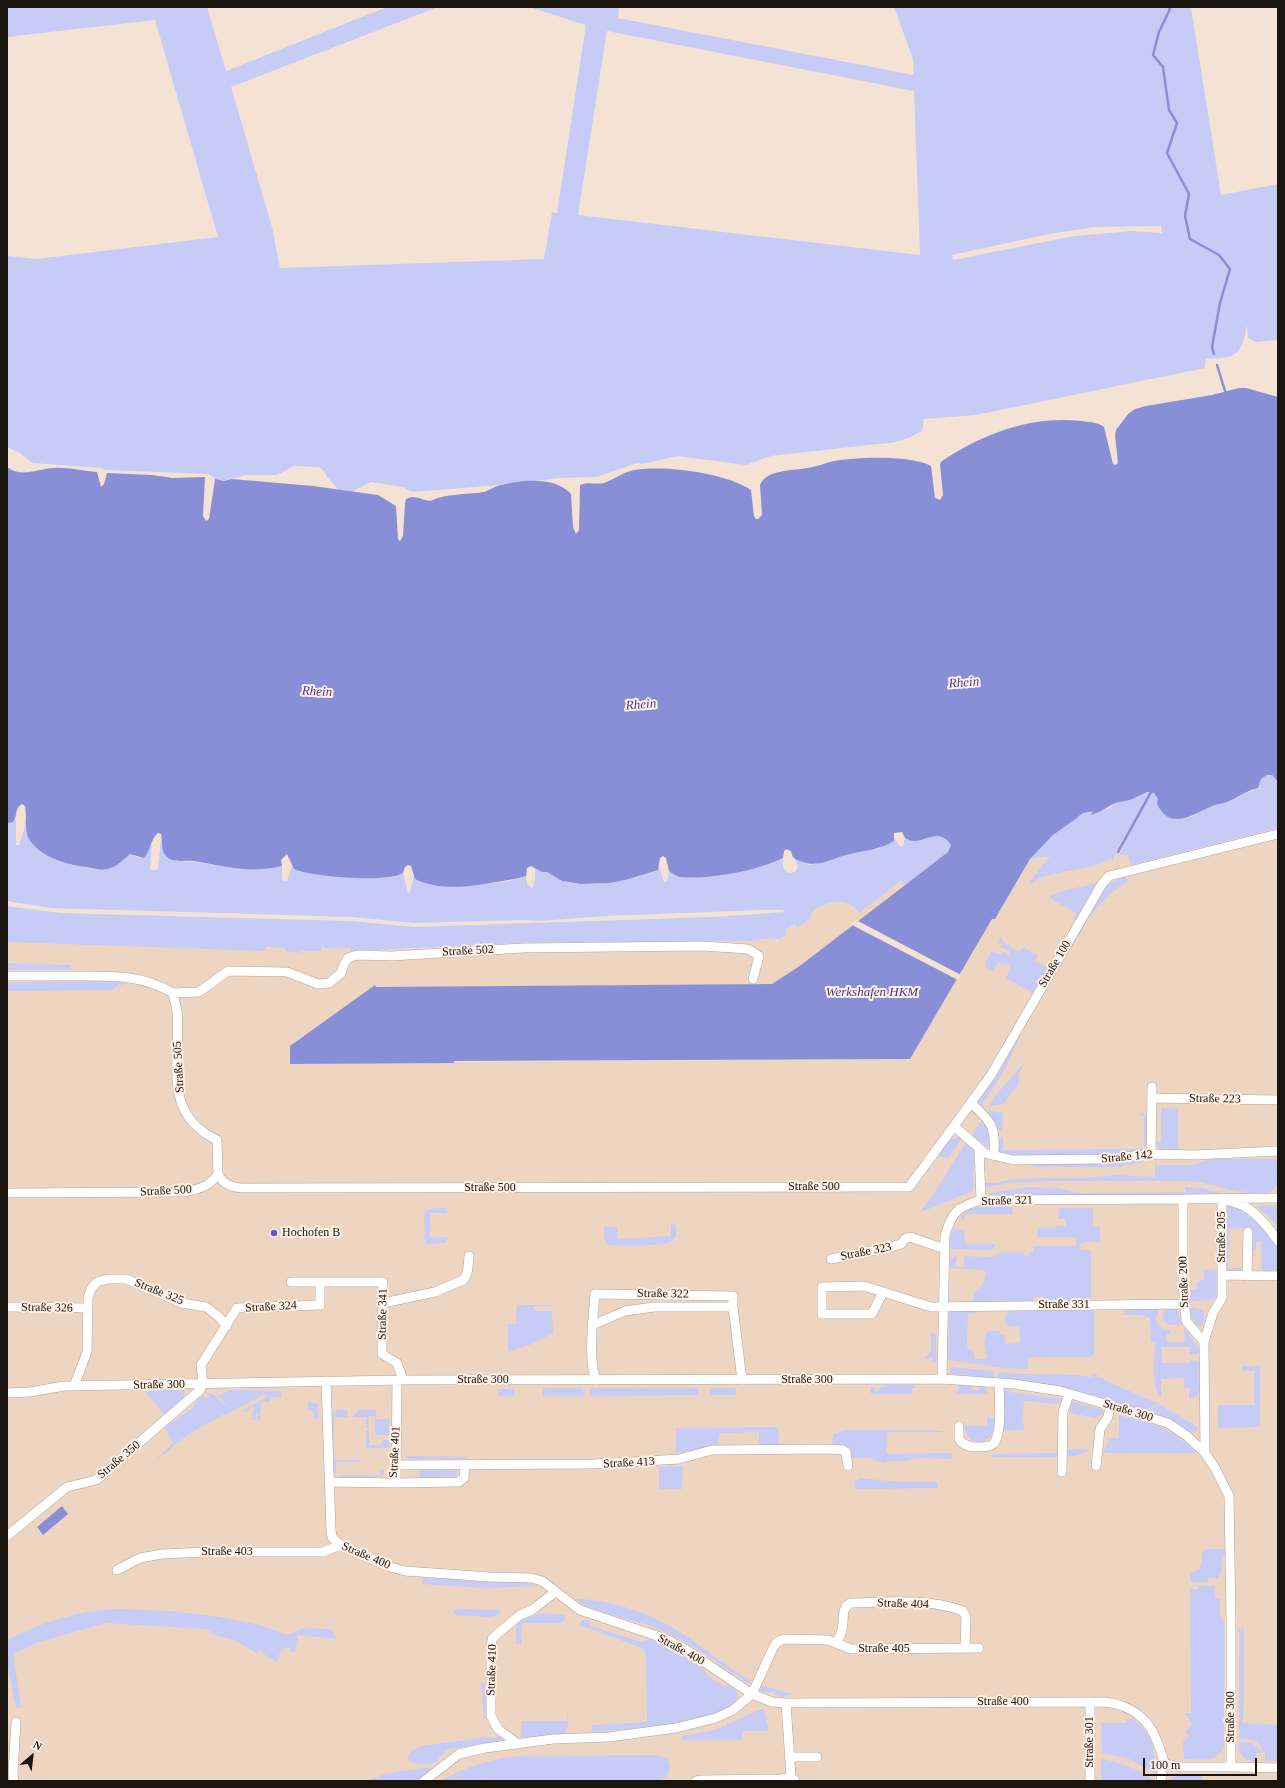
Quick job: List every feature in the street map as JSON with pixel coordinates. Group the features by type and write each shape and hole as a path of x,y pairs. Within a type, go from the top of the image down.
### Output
{"street":[{"name":"Straße 100","path":"954,1126 991,1075 1081,918 1102,884 1109,876 1278,834"},
{"name":"Straße 502","path":"173,993 199,992 228,971 287,972 318,984 329,983 341,973 348,958 357,955 391,956 523,948 702,946 748,949 760,956 753,979"},
{"path":"7,976 121,975 141,979 161,986 173,993"},
{"name":"Straße 505","path":"173,993 177,1011 180,1094 184,1110 192,1121 200,1130 217,1140 218,1174"},
{"path":"1150,1154 1152,1087"},
{"name":"Straße 223","path":"1152,1098 1278,1100"},
{"path":"971,1102 982,1112 994,1129 994,1155"},
{"path":"954,1126 979,1148 981,1200"},
{"name":"Straße 500","path":"7,1193 184,1192 201,1189 212,1182 218,1174 222,1182 242,1188 909,1187 954,1126"},
{"name":"Straße 142","path":"979,1148 984,1154 1013,1160 1099,1159 1150,1154 1195,1155 1278,1151"},
{"path":"1183,1199 1278,1198"},
{"name":"Straße 321","path":"942,1379 945,1236 952,1216 958,1209 969,1203 981,1200 1183,1199"},
{"name":"Straße 200","path":"1183,1199 1183,1284 1186,1321 1204,1342"},
{"path":"1222,1199 1243,1206 1249,1210 1267,1226 1278,1241"},
{"name":"Straße 205","path":"1204,1342 1213,1313 1222,1298 1222,1199"},
{"path":"1247,1276 1248,1232"},
{"name":"Straße 323","path":"831,1259 891,1248 901,1244 905,1239 910,1237 945,1249"},
{"path":"383,1303 435,1292 463,1280 468,1271 469,1256"},
{"path":"1223,1275 1278,1276"},
{"name":"Straße 325","path":"74,1386 87,1352 88,1298 91,1289 97,1282 108,1279 126,1279 182,1303 206,1308 218,1316 227,1326"},
{"name":"Straße 341","path":"291,1282 383,1282 382,1354 397,1363 400,1381"},
{"name":"Straße 324","path":"202,1384 201,1365 237,1308 320,1305 320,1282"},
{"path":"883,1292 872,1314 822,1314 822,1287 864,1286 931,1307 944,1306"},
{"name":"Straße 322","path":"596,1380 592,1359 595,1294 733,1296 733,1307"},
{"name":"Straße 331","path":"944,1306 1184,1304"},
{"name":"Straße 326","path":"7,1307 88,1308"},
{"path":"593,1325 625,1311 654,1307 733,1307 742,1380"},
{"path":"1204,1342 1205,1453"},
{"name":"Straße 300","path":"7,1393 30,1392 74,1386 326,1381 942,1379 1014,1384 1069,1394 1168,1423 1187,1436 1205,1453 1215,1468 1229,1496 1231,1767"},
{"name":"Straße 400","path":"326,1381 331,1530 332,1537 340,1545 390,1567 405,1570 490,1577 531,1578 542,1581 580,1610 666,1639 685,1649 752,1694 772,1702 1090,1702 1119,1704 1138,1715 1153,1732 1165,1764"},
{"name":"Straße 401","path":"329,1482 396,1483 400,1381"},
{"path":"959,1426 959,1440 965,1445 975,1447 993,1445 999,1430 999,1383"},
{"name":"Straße 350","path":"7,1536 68,1487 96,1480 200,1390 202,1384"},
{"path":"1062,1472 1063,1412 1069,1394"},
{"path":"1096,1466 1100,1429 1108,1417 1110,1406"},
{"name":"Straße 413","path":"396,1465 594,1464 679,1459 712,1450 830,1449 843,1450 846,1452 848,1457 848,1466"},
{"path":"396,1483 459,1482 464,1478 465,1464"},
{"name":"Straße 403","path":"117,1570 140,1558 162,1554 206,1552 323,1552 340,1545"},
{"name":"Straße 410","path":"518,1744 498,1729 491,1716 492,1639 520,1615 532,1610 555,1592"},
{"name":"Straße 404","path":"836,1642 843,1634 844,1609 846,1605 851,1603 918,1602 962,1611 966,1617 965,1648"},
{"name":"Straße 405","path":"752,1694 773,1648 777,1642 784,1639 828,1640 851,1649 979,1648"},
{"path":"424,1781 459,1754 485,1748 554,1739 609,1737 698,1724 733,1710 752,1694"},
{"name":"Straße 301","path":"1090,1702 1090,1781"},
{"path":"696,1781 793,1779 786,1703"},
{"path":"14,1781 13,1773 16,1722"},
{"path":"790,1757 817,1757"},
{"path":"1161,1781 1162,1770 1165,1764 1182,1767 1278,1768"}],"shaded area":[{"path":"7,7 207,7 226,71 387,7 438,7 231,87 272,227 280,268 544,259 552,212 557,213 586,25 529,7 619,7 618,18 914,75 913,59 894,7 1191,7 1221,195 1278,184 1278,340 1255,342 1248,338 1247,325 1240,349 1231,356 1206,359 1205,368 976,415 924,419 922,431 906,439 895,442 771,456 746,465 678,456 642,464 637,463 597,477 559,478 500,485 413,492 402,487 371,482 351,492 339,490 327,477 325,472 319,467 294,466 277,475 246,475 224,481 215,479 209,474 105,470 101,468 32,463 20,453 7,447 7,256 37,259 218,237 155,20 7,37","holes":["607,31 914,91 920,255 578,215","1161,226 1162,233 1132,231 1074,236 953,260 952,255 1049,234 1095,227"]},
{"path":"1267,775 1272,775 1278,782 1278,828 1131,865 1128,855 1120,855 1113,862 1125,844 1120,845 1112,861 1112,858 1103,863 1057,873 1038,879 1029,886 1019,905 1031,880 1050,856 1030,859 1053,835 1079,815 1089,811 1093,812 1110,808 1115,803 1130,800 1143,793 1154,793 1158,799 1158,803 1174,819 1191,817 1213,805 1225,803 1258,788 1261,779"},
{"path":"1278,817 1278,1781 7,1781 7,939 351,948 351,951 543,942 752,941 773,937 777,942 787,935 784,930 794,924 797,928 813,911 820,907 836,900 843,901 859,912 902,881 905,885 801,965 772,984 290,1046 290,1063 910,1059 992,918 995,919 1030,859"},
{"path":"16,819 16,845 19,845 25,827 25,819 30,840 41,852 55,860 94,869 102,870 111,868 130,854 139,858 147,854 148,849 152,845 150,868 152,870 156,870 158,869 161,839 162,847 176,861 241,869 268,869 282,866 282,879 284,881 287,881 292,866 294,869 304,871 350,877 382,878 403,873 408,893 410,892 414,875 415,879 472,883 500,882 526,876 527,884 532,889 535,880 535,868 542,872 547,872 562,881 570,883 596,884 629,879 658,870 659,866 664,882 667,882 669,871 680,877 691,878 718,876 747,871 773,863 783,858 783,868 788,873 795,872 798,867 795,859 809,865 817,864 863,850 878,849 894,841 895,838 900,847 903,846 905,838 908,840 932,836 944,838 948,841 951,847 948,852 905,885 901,881 859,913 855,908 847,903 837,901 832,902 815,910 810,916 811,918 797,928 794,924 785,930 787,935 779,940 771,938 752,941 543,942 350,951 350,948 333,949 321,947 321,951 301,951 300,953 286,951 285,948 266,947 264,951 7,942 7,906 60,913 351,921 414,927 713,917 784,912 783,910 761,910 607,916 539,921 523,920 414,923 351,917 50,908 7,901 7,823 13,822"},
{"path":"1121,877 1125,877 1129,880 1110,894 1091,914 1040,1001 1038,1000 1103,888"},
{"path":"1096,883 1076,921 1073,919 1076,913 1048,897 1059,892"},
{"path":"1001,937 1003,942 1019,952 1022,948 1024,948 1038,955 1035,961 1047,968 1033,993 1006,978 1011,969 1009,968 1010,965 1004,965 998,962 993,971 987,968 985,963 992,951 1001,955 1002,953 997,949 1010,956 1011,953 1000,946 1002,944 998,942"},
{"path":"7,963 71,965 71,970 7,970"},
{"path":"7,982 123,982 124,986 120,984 112,990 7,991"},
{"path":"1020,1037 1004,1071 981,1106 978,1100 1014,1042"},
{"path":"1026,1061 1019,1072 1018,1085 1003,1104 988,1107 994,1097"},
{"path":"1161,1108 1178,1108 1178,1147 1180,1148 1178,1150 1164,1150 1157,1146 1156,1142 1161,1142"},
{"path":"991,1111 1003,1113 1002,1131 999,1130 986,1112"},
{"path":"1141,1113 1146,1115 1147,1118 1147,1145 1144,1148 1144,1115 1141,1115"},
{"path":"983,1118 991,1129 990,1147 972,1135"},
{"path":"1003,1136 1003,1150 1144,1148 1141,1151 1122,1154 1007,1156 998,1152 997,1141"},
{"path":"957,1137 962,1139 947,1159 937,1154 947,1141"},
{"path":"966,1142 973,1148 974,1152 973,1191 919,1213 933,1195"},
{"path":"1146,1159 1142,1163 1124,1165 1121,1167 1037,1167 1026,1164 1013,1164 996,1161 1013,1163"},
{"path":"1155,1159 1157,1165 1193,1165 1210,1159 1275,1159 1278,1162 1276,1186 1270,1192 1247,1195 1247,1192 1188,1181 1056,1181 1007,1183 989,1187 983,1185 983,1183 998,1183 1007,1180 1033,1178 1081,1178 1117,1175 1155,1177"},
{"path":"1030,1187 1056,1188 1081,1193 1185,1192 1185,1187 1203,1188 1225,1195 992,1196 988,1193"},
{"path":"1009,1205 1012,1208 1013,1214 964,1214 964,1220 961,1218 964,1213 968,1210 982,1206"},
{"path":"1278,1205 1278,1228 1269,1217 1256,1206"},
{"path":"1227,1206 1240,1206 1246,1210 1278,1245 1278,1273 1262,1274 1261,1241 1256,1241 1256,1249 1252,1252 1252,1231 1242,1231 1241,1228 1229,1228 1228,1268 1242,1268 1244,1265 1244,1268 1241,1270 1227,1270"},
{"path":"447,1208 448,1213 430,1213 430,1238 448,1237 446,1243 425,1244 424,1214 426,1210"},
{"path":"1059,1208 1093,1208 1093,1226 1100,1227 1100,1242 1087,1242 1080,1244 1081,1250 1089,1250 1091,1252 1091,1302 1045,1302 1044,1297 1033,1297 1033,1302 973,1303 974,1292 983,1284 986,1273 983,1270 950,1268 950,1258 957,1256 955,1267 964,1267 964,1256 991,1257 1001,1252 1024,1252 1024,1255 1028,1256 1029,1252 1033,1252 1033,1246 1076,1246 1076,1237 1037,1237 1037,1228 1055,1228 1056,1226 1066,1226 1065,1219 1058,1219"},
{"path":"671,1224 676,1225 676,1237 669,1243 637,1246 608,1245 605,1241 604,1227 617,1227 618,1239 671,1236"},
{"path":"957,1229 964,1230 965,1244 995,1244 995,1247 990,1250 952,1249 950,1248 950,1237"},
{"path":"1220,1269 1220,1293 1217,1297 1210,1300 1190,1301 1190,1289 1197,1289 1197,1282 1195,1282 1204,1280 1204,1270"},
{"path":"517,1305 553,1305 533,1306 534,1311 552,1311 553,1333 532,1344 508,1352 508,1324 516,1324"},
{"path":"1190,1307 1203,1310 1205,1319 1201,1326 1196,1325 1190,1314"},
{"path":"1094,1308 1094,1354 1090,1357 1028,1357 1028,1369 1004,1368 948,1360 949,1310 976,1310 976,1313 968,1314 967,1346 968,1349 974,1351 974,1359 987,1359 984,1341 989,1331 999,1331 1000,1334 1005,1335 1006,1344 1020,1343 1019,1327 1007,1326 1005,1321 1011,1309"},
{"path":"1128,1308 1160,1308 1156,1318 1157,1323 1162,1328 1170,1330 1170,1334 1166,1334 1166,1342 1185,1342 1185,1328 1196,1345 1198,1345 1199,1354 1190,1354 1189,1347 1162,1347 1162,1363 1189,1363 1190,1360 1199,1361 1200,1392 1195,1397 1189,1399 1189,1388 1184,1388 1184,1378 1161,1379 1161,1397 1155,1385 1154,1378 1155,1342 1151,1342 1150,1318 1141,1315 1122,1315"},
{"path":"1169,1308 1177,1308 1182,1324 1169,1325 1164,1322 1162,1315"},
{"path":"931,1333 936,1333 936,1363 932,1363 932,1357 924,1359 931,1352"},
{"path":"1242,1366 1260,1366 1260,1427 1218,1428 1218,1405 1254,1405 1254,1371 1243,1371"},
{"path":"951,1367 994,1371 994,1379 952,1374 949,1372"},
{"path":"998,1372 1092,1377 1093,1374 1097,1374 1097,1378 1104,1378 1104,1380 1159,1404 1145,1410 1063,1387 998,1379"},
{"path":"885,1385 915,1385 915,1388 912,1388 912,1394 871,1394 871,1387 875,1387 875,1391 879,1391 880,1387"},
{"path":"959,1385 972,1386 972,1390 979,1390 980,1387 987,1388 987,1394 957,1394"},
{"path":"543,1388 583,1388 584,1396 543,1396"},
{"path":"589,1388 699,1388 699,1395 590,1396"},
{"path":"710,1388 736,1388 736,1395 710,1395"},
{"path":"498,1389 515,1389 514,1396 498,1396"},
{"path":"148,1390 184,1390 184,1398 164,1414 147,1394"},
{"path":"229,1390 280,1391 282,1397 270,1397 270,1402 261,1402 260,1420 258,1420 258,1414 256,1414 256,1420 252,1420 254,1406 245,1412 243,1410 267,1397 265,1394 225,1415 224,1414 189,1434 153,1463 173,1443 165,1427 193,1408 195,1402 203,1395 207,1399 210,1396 206,1392 216,1396 223,1404 228,1406 218,1396"},
{"path":"1003,1390 1063,1399 1059,1404 1024,1401 1022,1421 1025,1430 1003,1430"},
{"path":"1071,1401 1103,1410 1103,1413 1096,1418 1070,1413"},
{"path":"308,1402 318,1404 318,1418 314,1420 313,1410 305,1410 308,1408"},
{"path":"1161,1405 1195,1425 1197,1428 1196,1432 1190,1432 1172,1420 1148,1410"},
{"path":"337,1410 347,1410 348,1417 334,1417 334,1444 331,1444 331,1420 334,1412"},
{"path":"359,1410 376,1410 376,1419 374,1416 368,1416 369,1428 366,1428 366,1417 354,1417 354,1414"},
{"path":"987,1415 995,1420 994,1429 986,1440 976,1442 966,1434 964,1426 987,1426"},
{"path":"1119,1415 1147,1421 1161,1427 1174,1434 1192,1448 1197,1454 1103,1453 1107,1443 1110,1443 1108,1438 1119,1438"},
{"path":"389,1419 389,1435 379,1435 375,1433 375,1420"},
{"path":"778,1427 779,1445 759,1445 759,1432 720,1433 718,1446 676,1453 676,1428"},
{"path":"366,1430 369,1430 369,1445 380,1445 383,1440 389,1440 389,1448 366,1448"},
{"path":"845,1430 931,1430 945,1432 887,1432 886,1454 951,1453 952,1459 918,1458 908,1461 887,1461 887,1463 873,1460 873,1458 853,1458 850,1449 834,1445 832,1442 834,1434"},
{"path":"1067,1449 1089,1450 1082,1454 1070,1457 1067,1455"},
{"path":"1057,1453 1058,1457 992,1457 993,1454"},
{"path":"405,1456 467,1457 467,1459 410,1459"},
{"path":"331,1460 359,1460 359,1462 336,1462 336,1475 380,1475 380,1469 384,1470 384,1474 376,1477 340,1478 333,1473"},
{"path":"683,1466 682,1489 659,1489 659,1467"},
{"path":"444,1468 457,1469 456,1480 420,1481 419,1470 440,1470"},
{"path":"859,1478 901,1482 938,1482 938,1488 855,1489 854,1480 859,1481"},
{"path":"1205,1549 1225,1549 1225,1555 1222,1559 1221,1574 1217,1578 1208,1578 1208,1582 1190,1582 1190,1573 1199,1570 1202,1563 1202,1552"},
{"path":"426,1577 483,1582 523,1582 539,1586 484,1588 422,1584 423,1579"},
{"path":"1199,1586 1215,1586 1215,1598 1220,1599 1220,1616 1224,1622 1224,1745 1222,1751 1218,1755 1213,1758 1202,1760 1184,1759 1183,1742 1190,1736 1185,1732 1192,1724 1185,1713 1191,1713 1190,1589 1198,1589"},
{"path":"576,1599 616,1605 657,1619 680,1632 734,1670 753,1681 748,1683 671,1634 603,1612 583,1604"},
{"path":"122,1609 171,1611 219,1617 261,1625 287,1635 305,1628 331,1629 337,1639 298,1635 295,1652 291,1652 290,1647 281,1649 277,1662 267,1657 260,1650 256,1653 233,1639 213,1635 206,1629 105,1623 36,1643 21,1651 13,1653 21,1707 16,1708 7,1663 7,1640 35,1627 77,1614"},
{"path":"454,1610 501,1610 500,1614 490,1617 453,1614"},
{"path":"542,1613 565,1615 565,1619 561,1623 522,1624 521,1644 516,1644 516,1622"},
{"path":"582,1620 588,1620 591,1626 642,1642 649,1639 661,1643 703,1669 709,1677 724,1686 731,1686 735,1689 738,1696 736,1702 727,1709 712,1715 692,1720 648,1727 595,1732 592,1730 592,1725 647,1722 646,1654 644,1650 639,1647 580,1625"},
{"path":"1243,1627 1243,1723 1278,1725 1278,1761 1265,1761 1265,1753 1263,1753 1258,1743 1239,1738 1239,1629"},
{"path":"481,1682 485,1683 487,1718 484,1718"},
{"path":"761,1685 793,1694 781,1697 773,1692 762,1692 760,1690"},
{"path":"567,1707 568,1726 564,1734 521,1739 522,1721 567,1721"},
{"path":"764,1709 769,1731 742,1731 742,1740 682,1740 682,1736 715,1730"},
{"path":"1127,1719 1134,1719 1149,1737 1153,1749 1155,1773 1127,1758 1102,1753 1101,1723 1127,1723"},
{"path":"487,1737 501,1737 504,1741 449,1749 437,1761 432,1763 413,1763 407,1758 412,1750 423,1746"},
{"path":"1239,1742 1250,1742 1261,1750 1262,1753 1256,1753 1256,1761 1248,1760 1243,1756 1240,1750"},
{"path":"658,1755 668,1759 670,1769 667,1776 659,1781 489,1781 485,1779 480,1781 441,1781 470,1767 500,1759 521,1756"},
{"path":"1101,1759 1130,1767 1155,1781 1101,1780"},
{"path":"430,1767 431,1770 417,1781 367,1781 385,1774"},
{"path":"1180,1774 1202,1774 1202,1781 1172,1781 1171,1778"}],"water":[{"path":"1239,388 1246,388 1278,397 1278,782 1272,775 1267,775 1261,779 1258,788 1250,790 1227,802 1212,806 1189,816 1175,819 1168,817 1162,812 1157,804 1158,799 1154,793 1147,792 1130,800 1115,803 1091,815 1093,812 1084,813 1053,835 1030,859 995,919 992,919 910,1059 454,1061 454,1063 290,1064 290,1046 375,985 376,987 772,984 801,965 948,852 951,845 946,839 940,837 934,836 916,841 910,841 905,838 902,832 894,833 894,841 889,844 813,864 796,859 791,851 786,849 784,851 783,858 772,863 746,871 718,876 691,878 679,877 669,871 666,858 663,856 660,858 658,870 610,883 581,884 562,881 547,872 542,872 531,866 527,868 526,876 473,886 449,887 438,886 415,879 411,866 408,865 405,867 403,873 395,876 382,878 350,878 303,872 294,869 287,854 281,860 282,866 259,869 227,867 193,861 176,861 167,857 163,852 161,834 158,833 153,839 144,858 130,854 114,867 99,870 62,862 40,851 34,846 27,835 25,806 22,804 17,810 13,822 7,823 7,467 18,472 58,468 97,472 101,487 104,484 107,473 152,475 173,478 205,477 203,516 206,521 209,519 215,479 224,481 232,479 313,486 378,495 396,506 398,539 400,541 403,536 406,499 415,497 430,501 449,495 484,492 497,486 509,483 528,481 547,482 564,488 571,494 573,527 576,534 579,530 580,485 586,483 604,483 623,473 631,471 648,469 678,470 727,479 751,490 754,516 758,519 762,515 760,485 763,480 774,473 844,460 884,458 910,460 922,462 931,466 935,498 940,500 943,495 940,464 942,461 957,451 991,435 1026,424 1044,421 1063,420 1096,423 1104,427 1113,464 1116,465 1118,463 1115,435 1116,430 1128,414 1135,409 1212,395"},
{"path":"62,1506 68,1514 43,1535 37,1527"}],"pier":[{"path":"856,920 961,975 958,980 850,924"}],"waterway":[{"path":"1169,7 1170,9 1159,32 1153,55 1163,67 1169,110 1177,123 1167,153 1189,194 1185,216 1190,239 1219,255 1230,269 1220,303 1212,347 1214,354"},
{"path":"1217,365 1225,391"},
{"path":"1118,852 1151,792"}],"place":[{"name":"Hochofen B","path":"274,1233"}],"water label":[{"name":"Rhein","path":"964,683"},
{"name":"Rhein","path":"317,692"},
{"name":"Rhein","path":"641,705"},
{"name":"Werkshafen HKM","path":"872,993"}]}
